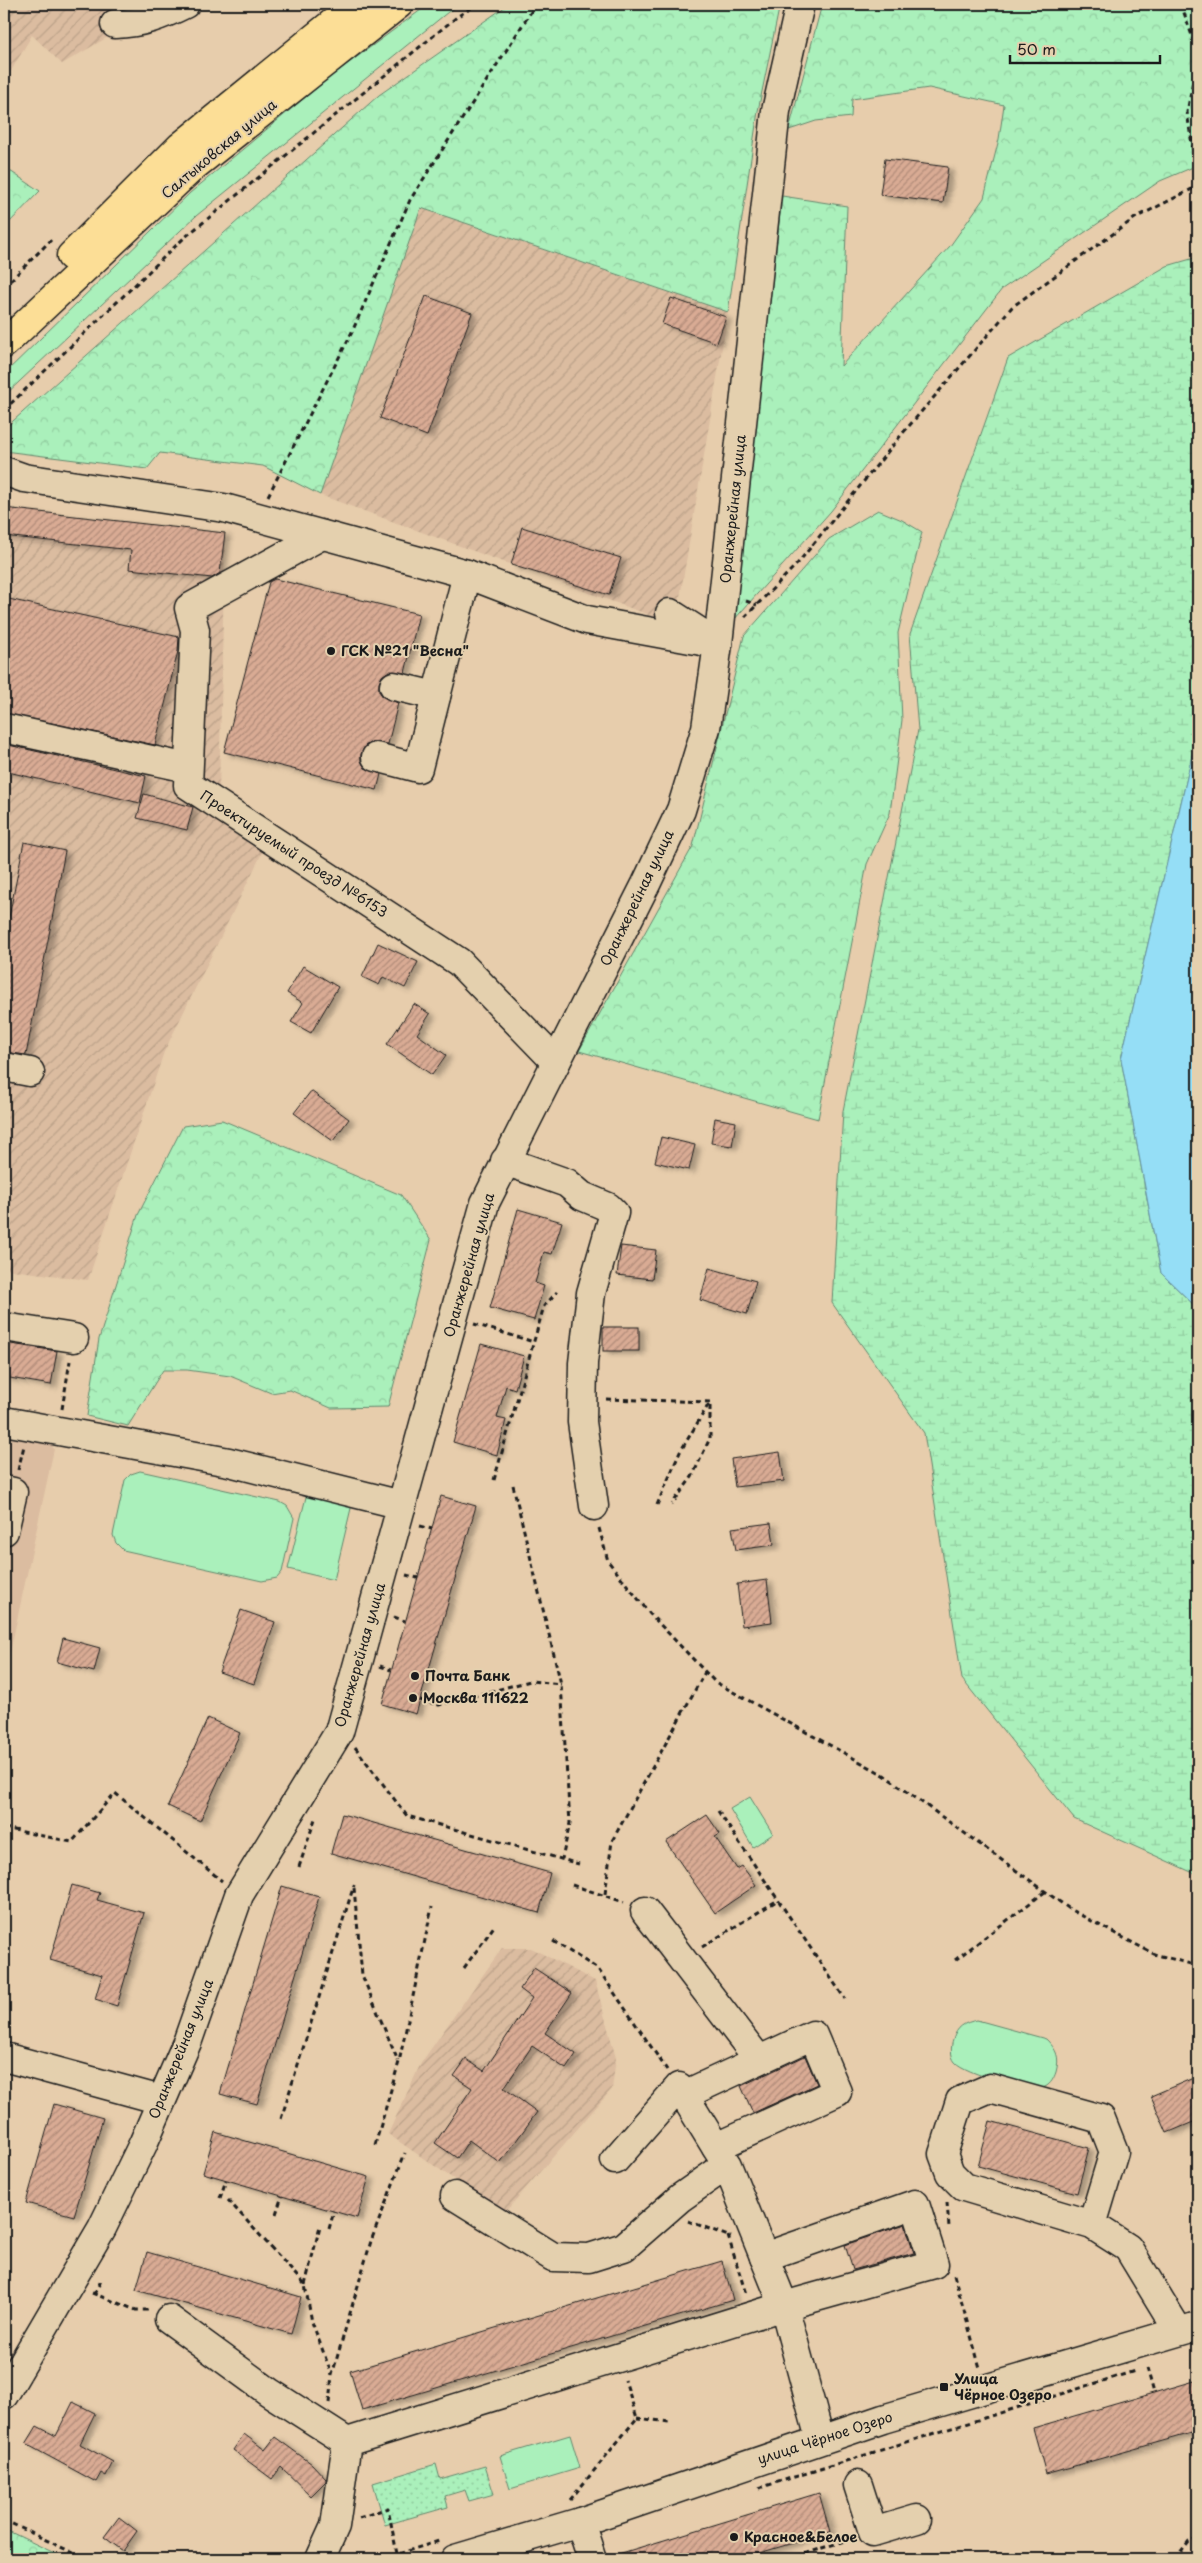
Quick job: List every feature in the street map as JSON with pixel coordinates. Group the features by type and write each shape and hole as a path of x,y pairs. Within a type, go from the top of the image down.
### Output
{"main road":[{"name":"Салтыковская улица","path":"4,323 182,146 356,4"},
{"name":"Салтыковская улица","path":"4,344 194,166 399,4"}],"street":[{"path":"115,24 139,23 185,4"},
{"name":"Оранжерейная улица","path":"4,2395 102,2228 143,2144 188,2040 239,1895 339,1732 484,1203 556,1062 680,810 706,728 718,644 776,111 800,4"},
{"path":"4,472 24,478 224,508 467,574 588,620 718,644"},
{"name":"Проектируемый проезд №6153","path":"322,534 190,608 195,630 188,785 459,962 556,1062"},
{"path":"376,757 418,768 467,574"},
{"path":"670,613 718,644"},
{"path":"394,686 436,696"},
{"path":"4,728 188,768"},
{"path":"4,1067 30,1072"},
{"path":"505,1160 567,1183 582,1196 608,1208 614,1213 591,1293 583,1363 582,1422 594,1506"},
{"path":"4,1327 74,1338"},
{"path":"4,1422 229,1462 402,1504"},
{"path":"4,1531 8,1491"},
{"path":"645,1911 759,2060"},
{"path":"455,2196 553,2257 589,2258 624,2247 664,2212 721,2156 837,2092 813,2034 759,2060 681,2091 615,2160"},
{"path":"4,2057 161,2100"},
{"path":"1092,2225 1114,2152 1101,2119 990,2088 960,2101 943,2154 950,2173 964,2187 1092,2225 1128,2248 1188,2328"},
{"path":"681,2091 721,2156 784,2306 820,2439"},
{"path":"336,2436 619,2358 784,2306 934,2264 915,2204 762,2252"},
{"path":"169,2319 336,2436"},
{"name":"улица Чёрное Озеро","path":"455,2559 575,2511 1188,2328"},
{"path":"320,2559 335,2526 336,2436"},
{"path":"858,2485 873,2532 917,2519"},
{"path":"575,2511 592,2559"}],"path":[{"path":"4,410 184,238 458,16 478,4"},
{"path":"258,517 352,332 410,200 536,4"},
{"path":"1181,4 1198,53"},
{"path":"1198,58 1188,112 1192,145 1198,169"},
{"path":"744,618 798,563 902,434 1012,307 1134,218 1198,186"},
{"path":"494,1480 544,1306 556,1292"},
{"path":"470,1323 534,1342"},
{"path":"58,1431 74,1338"},
{"path":"582,1398 710,1402"},
{"path":"672,1504 692,1477 710,1438 710,1402"},
{"path":"656,1505 680,1452 710,1402"},
{"path":"8,1491 25,1440"},
{"path":"513,1485 561,1684 570,1823 562,1859"},
{"path":"594,1506 608,1561 650,1614 715,1682 884,1775 1071,1910 1154,1954 1198,1966"},
{"path":"604,1894 612,1841 705,1672"},
{"path":"420,1700 439,1705 530,1681 561,1684"},
{"path":"351,1741 407,1816 579,1864"},
{"path":"4,1828 72,1842 115,1793 239,1895"},
{"path":"718,1811 845,1999"},
{"path":"299,1867 318,1812"},
{"path":"281,2119 354,1885 362,1975 398,2062"},
{"path":"572,1885 604,1894 645,1911"},
{"path":"955,1960 1046,1891"},
{"path":"682,1960 778,1900"},
{"path":"375,2145 398,2062 432,1907"},
{"path":"464,1968 495,1925"},
{"path":"553,1941 598,1969 681,2091"},
{"path":"332,2375 371,2241 405,2153"},
{"path":"949,2234 947,2201 950,2173"},
{"path":"220,2198 226,2180"},
{"path":"276,2214 282,2196"},
{"path":"228,2200 305,2286"},
{"path":"329,2229 334,2211"},
{"path":"664,2212 728,2235 762,2252"},
{"path":"320,2226 305,2286 312,2322 332,2375 336,2436"},
{"path":"728,2235 754,2316"},
{"path":"953,2267 982,2373"},
{"path":"70,2281 102,2297 136,2310 152,2310 169,2319"},
{"path":"619,2358 637,2418"},
{"path":"752,2490 1153,2366"},
{"path":"1147,2368 1154,2393"},
{"path":"637,2418 669,2422"},
{"path":"575,2511 637,2418"},
{"path":"335,2526 388,2508 397,2554"},
{"path":"4,2520 86,2559"},
{"path":"788,2559 873,2532"},
{"path":"1176,2559 1189,2541 1198,2538"}],"shaded area":[{"path":"4,4 164,4 62,64 32,35 4,83"},
{"path":"421,208 728,312 679,603 663,620 320,495"},
{"path":"4,508 225,533 219,793 263,851 164,1052 88,1280 4,1269"},
{"path":"4,1428 46,1436 54,1449 4,1680"},
{"path":"502,1948 531,1948 595,1981 616,2058 612,2089 506,2211 455,2180 388,2134 421,2063"}],"green space":[{"path":"429,4 462,4 448,12 196,216 4,396 4,374 190,193 331,76"},
{"path":"509,4 780,4 758,111 728,312 421,208 320,495 263,466 160,453 147,469 4,451 4,429 379,95"},
{"path":"822,4 1198,4 1198,165 1160,181 1002,289 831,511 733,621 782,196 847,206 841,366 950,246 984,198 999,139 1004,105 929,88 852,99 851,117 816,121 789,130"},
{"path":"4,167 40,191 4,228"},
{"path":"1198,257 1198,738 1195,743 1121,1059 1161,1273 1198,1309 1198,1875 1074,1819 962,1679 924,1433 832,1303 843,1111 918,730 910,634 1008,358 1167,266"},
{"path":"878,510 902,520 922,532 898,633 902,720 890,813 867,864 818,1119 579,1051 693,846 744,636 829,539"},
{"path":"222,1120 401,1195 431,1240 388,1407 331,1408 290,1390 271,1393 230,1376 187,1370 163,1370 128,1426 87,1416 99,1339 138,1215 183,1126"},
{"path":"140,1471 280,1502 287,1506 294,1518 282,1572 277,1578 262,1581 123,1550 116,1543 113,1535 125,1480 131,1474"},
{"path":"307,1493 352,1504 334,1580 288,1569"},
{"path":"750,1797 773,1834 753,1847 730,1809"},
{"path":"977,2020 1046,2039 1055,2050 1058,2062 1051,2083 1045,2087 1037,2088 1013,2085 971,2071 955,2062 952,2057 951,2048 957,2031 965,2024"},
{"path":"570,2435 580,2468 510,2489 500,2456"},
{"path":"436,2464 440,2479 485,2466 494,2494 469,2501 465,2490 445,2496 448,2507 385,2525 373,2483"},
{"path":"4,2529 67,2559 4,2559"}],"water":[{"path":"1198,738 1198,1309 1161,1273 1121,1059 1195,743"}],"building":[{"path":"885,159 948,167 943,203 880,195"},
{"path":"426,296 472,313 427,436 380,418"},
{"path":"671,298 726,317 717,343 662,324"},
{"path":"4,508 225,533 220,573 212,578 129,569 131,550 4,536"},
{"path":"522,527 621,558 609,595 511,565"},
{"name":"ГСК №21 \"Весна\"","path":"275,579 419,614 405,673 389,671 382,676 379,683 379,691 383,697 398,703 388,744 371,742 365,746 361,754 361,761 365,768 381,774 377,790 224,752 269,582"},
{"path":"4,598 179,637 178,651 155,745 4,713"},
{"path":"4,744 146,776 140,803 4,771"},
{"path":"144,794 193,807 187,830 137,818"},
{"path":"24,842 65,851 26,1055 4,1052 4,942"},
{"path":"378,943 418,962 405,988 383,977 379,985 362,977"},
{"path":"303,966 338,987 311,1033 291,1022 303,1003 287,993"},
{"path":"414,1004 430,1014 417,1034 446,1055 432,1075 387,1044"},
{"path":"311,1091 349,1119 333,1141 294,1113"},
{"path":"715,1118 736,1122 732,1146 711,1143"},
{"path":"661,1137 695,1145 689,1170 655,1162"},
{"path":"518,1209 562,1222 552,1254 544,1252 535,1283 544,1286 534,1320 490,1308"},
{"path":"621,1246 656,1250 652,1279 617,1275"},
{"path":"709,1268 756,1281 747,1314 700,1300"},
{"path":"603,1327 639,1327 639,1351 603,1351"},
{"path":"4,1343 57,1351 51,1385 4,1377"},
{"path":"481,1344 524,1356 515,1389 506,1386 497,1418 506,1420 497,1455 453,1442"},
{"path":"780,1452 784,1481 735,1487 731,1459"},
{"path":"441,1496 476,1506 416,1714 382,1704"},
{"path":"771,1523 774,1545 736,1550 732,1528"},
{"path":"767,1580 772,1622 742,1626 737,1584"},
{"path":"241,1610 275,1622 254,1684 219,1672"},
{"path":"63,1638 100,1648 94,1672 57,1662"},
{"path":"208,1718 240,1733 200,1821 168,1806"},
{"path":"342,1814 550,1873 539,1913 331,1853"},
{"path":"707,1815 720,1834 715,1837 737,1869 742,1866 756,1885 715,1913 666,1842"},
{"path":"72,1885 100,1893 97,1900 144,1913 117,2006 95,1999 102,1975 50,1960"},
{"path":"282,1886 319,1897 257,2104 220,2094"},
{"path":"534,1968 572,1993 545,2033 576,2054 566,2069 532,2046 504,2088 537,2112 500,2163 469,2140 457,2158 435,2143 472,2088 454,2076 466,2059 484,2071 532,1998 520,1989"},
{"path":"805,2056 817,2084 753,2113 741,2086"},
{"path":"1198,2076 1198,2120 1167,2133 1151,2096"},
{"path":"54,2104 103,2118 74,2216 26,2203"},
{"path":"990,2121 1089,2148 1077,2193 978,2166"},
{"path":"215,2132 369,2177 357,2218 203,2173"},
{"path":"905,2224 914,2253 853,2270 845,2245"},
{"path":"147,2252 301,2297 291,2334 136,2290"},
{"path":"722,2261 733,2300 362,2410 350,2371"},
{"path":"1198,2380 1198,2431 1046,2474 1033,2428"},
{"path":"73,2402 95,2413 80,2444 113,2462 106,2476 101,2473 96,2482 26,2444 37,2426 56,2436"},
{"path":"244,2434 265,2450 275,2437 312,2464 326,2481 311,2496 281,2467 272,2479 233,2450"},
{"path":"819,2493 830,2532 739,2559 615,2559 615,2555"},
{"path":"119,2517 137,2531 123,2551 104,2537"}],"place":[{"name":"ГСК №21 \"Весна\"","path":"331,651"},
{"name":"Почта Банк","path":"415,1676"},
{"name":"Москва 111622","path":"413,1698"},
{"name":"Улица Чёрное Озеро","path":"944,2387"},
{"name":"Красное&Белое","path":"734,2537"}]}
